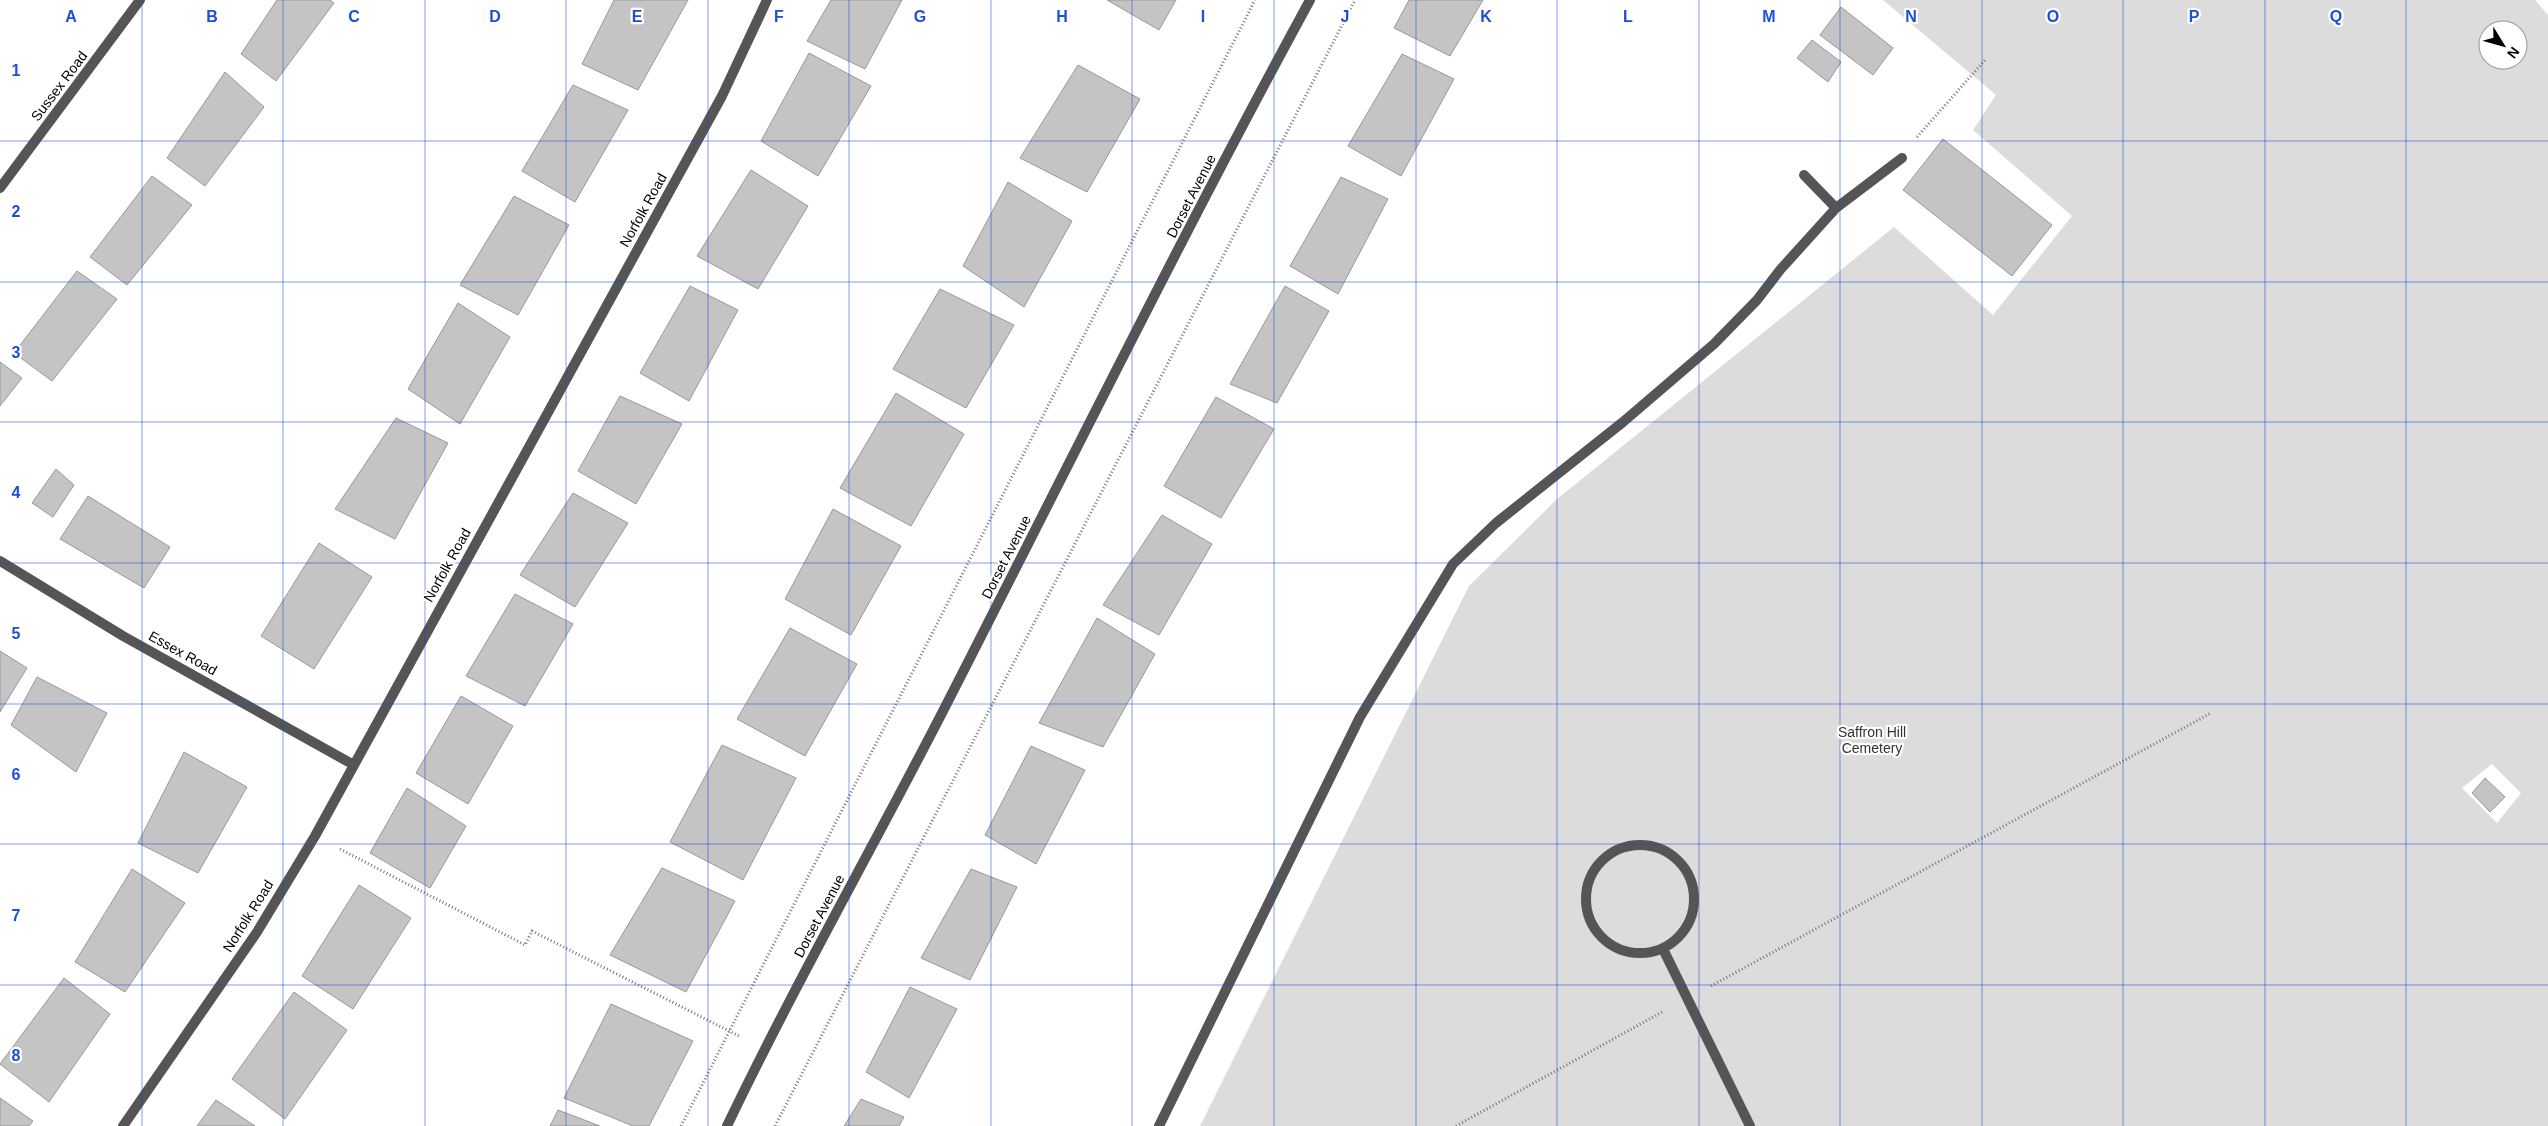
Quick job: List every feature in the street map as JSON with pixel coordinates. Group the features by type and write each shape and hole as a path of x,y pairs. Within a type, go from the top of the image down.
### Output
{"street":[{"name":"Sussex Road","path":"0,188 140,0"},
{"name":"Norfolk Road","path":"122,1126 257,932 315,836 722,96 767,0"},
{"name":"Dorset Avenue","path":"727,1126 764,1049 926,744 1247,115 1310,0"},
{"path":"1159,1126 1360,717 1453,564 1503,517 1622,422 1714,344 1757,300 1780,270 1836,208 1902,158"},
{"path":"1804,175 1836,208"},
{"name":"Essex Road","path":"0,561 123,636 354,765"},
{"path":"1644,844 1672,854 1690,875 1695,904 1685,931 1663,949 1635,955 1608,945 1590,923 1585,895 1594,868 1616,849 1644,844"},
{"path":"1663,949 1750,1126"}],"path":[{"path":"681,1126 1255,0"},
{"path":"775,1126 1355,0"},
{"path":"1902,158 1920,132 1985,60"},
{"path":"1456,1126 2211,713"},
{"path":"315,836 525,945 532,931 764,1049"}],"green space":[{"name":"Saffron Hill Cemetery","path":"1883,0 2535,0 2548,15 2548,1126 1200,1126 1469,586 1557,499 1894,227 1993,315 2072,216 1973,130 1996,95","holes":["2492,764 2521,793 2497,823 2462,788"]}],"building":[{"path":"277,0 330,0 334,3 276,81 241,54"},
{"path":"614,0 688,0 638,90 582,64"},
{"path":"831,0 902,0 865,69 807,41"},
{"path":"1107,0 1176,0 1159,30"},
{"path":"1409,0 1483,0 1450,56 1394,28"},
{"path":"1841,7 1893,48 1873,75 1820,35"},
{"path":"1812,40 1841,62 1828,82 1797,58"},
{"path":"809,53 871,86 818,176 761,141"},
{"path":"1402,54 1454,79 1401,176 1348,146"},
{"path":"1078,65 1140,99 1087,192 1020,158"},
{"path":"225,72 264,107 205,186 167,158"},
{"path":"573,85 628,110 575,202 522,171"},
{"path":"1943,139 2052,225 2012,276 1903,190"},
{"path":"751,170 808,206 758,289 697,256"},
{"path":"152,176 192,205 127,285 90,257"},
{"path":"1341,177 1388,199 1338,294 1290,266"},
{"path":"1008,182 1072,221 1024,307 963,266"},
{"path":"514,196 569,225 518,315 460,285"},
{"path":"77,271 117,299 52,381 14,353"},
{"path":"690,286 738,310 689,401 640,373"},
{"path":"1285,286 1329,311 1277,403 1230,384"},
{"path":"940,289 1014,325 966,408 893,369"},
{"path":"458,303 510,337 460,424 408,389"},
{"path":"0,362 22,378 0,406"},
{"path":"896,393 964,434 911,526 840,488"},
{"path":"620,396 682,424 636,504 578,471"},
{"path":"1216,397 1274,429 1221,518 1164,486"},
{"path":"396,418 448,443 395,539 335,509"},
{"path":"56,469 74,485 53,517 32,503"},
{"path":"573,493 628,523 575,607 520,575"},
{"path":"88,496 170,547 144,588 60,539"},
{"path":"833,509 901,546 851,635 785,599"},
{"path":"1162,515 1212,544 1159,635 1103,605"},
{"path":"319,543 372,577 314,669 261,636"},
{"path":"515,594 573,624 525,706 466,676"},
{"path":"1097,618 1155,654 1103,747 1039,723"},
{"path":"790,628 857,664 805,756 737,719"},
{"path":"0,651 27,668 0,712"},
{"path":"37,677 107,713 76,772 11,725"},
{"path":"461,696 513,726 468,804 416,773"},
{"path":"722,745 796,778 743,880 670,842"},
{"path":"1031,746 1085,770 1036,864 985,835"},
{"path":"184,752 247,787 198,873 138,843"},
{"path":"2485,778 2505,797 2490,812 2472,793"},
{"path":"407,788 466,826 430,888 370,853"},
{"path":"662,868 735,901 686,992 610,955"},
{"path":"132,869 185,903 125,992 75,962"},
{"path":"971,869 1017,887 970,980 921,958"},
{"path":"359,885 411,918 353,1009 302,976"},
{"path":"64,978 110,1014 49,1102 0,1064"},
{"path":"910,987 957,1009 909,1098 866,1072"},
{"path":"294,992 347,1030 285,1119 232,1079"},
{"path":"611,1004 693,1041 649,1126 633,1126 564,1098"},
{"path":"0,1098 33,1121 29,1126 0,1126"},
{"path":"861,1099 904,1117 899,1126 844,1126"},
{"path":"216,1100 255,1126 197,1126"},
{"path":"558,1110 600,1126 550,1126"}]}
